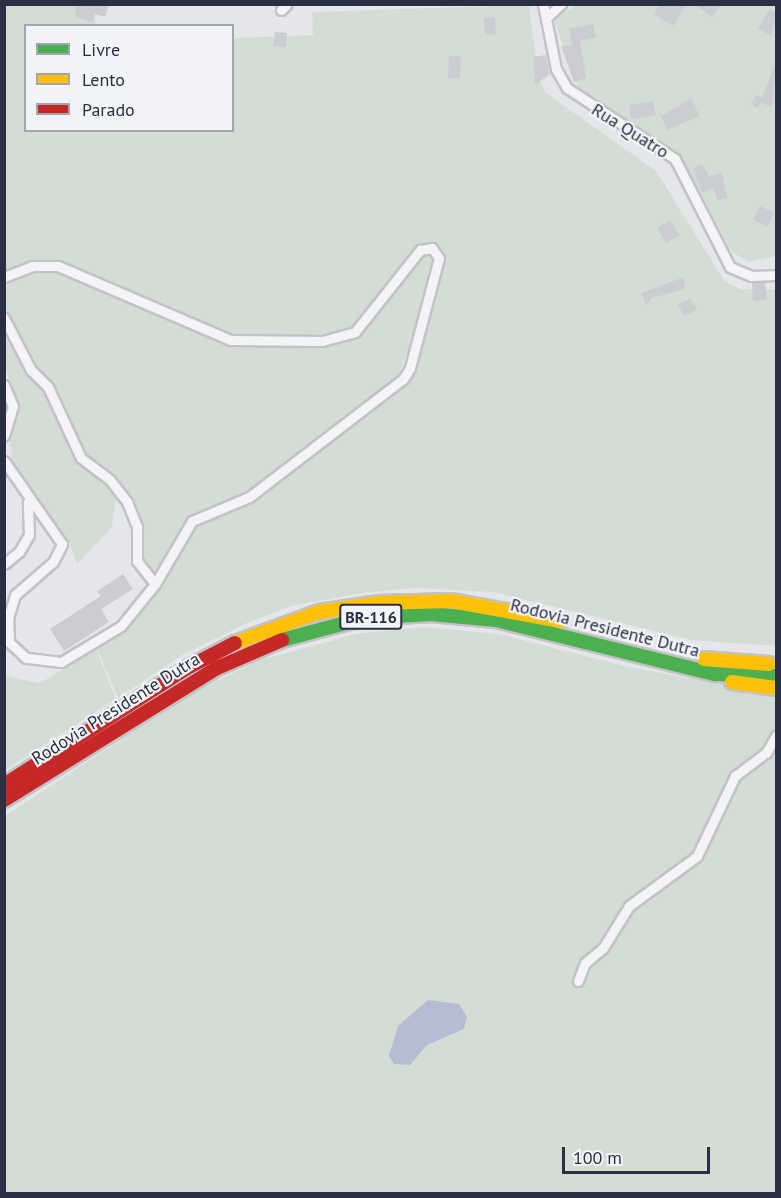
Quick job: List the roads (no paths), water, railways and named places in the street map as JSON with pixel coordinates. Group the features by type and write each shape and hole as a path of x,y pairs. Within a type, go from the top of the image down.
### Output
{"main road":[{"name":"Rodovia Presidente Dutra","path":"4,785 209,656 272,627 346,608 428,601 495,606 688,657 777,663"},
{"name":"Rodovia Presidente Dutra","path":"4,800 183,686 245,653 301,632 395,614 462,616 525,626 706,672 777,676"},
{"path":"525,626 679,673 777,688"}],"street":[{"name":"Rua Quatro","path":"543,4 556,69 567,88 675,159 730,267 751,276 777,275"},
{"path":"546,18 561,4"},
{"path":"4,277 32,266 58,266 231,340 322,341 355,332 420,250 432,248 439,254 410,368 403,379 249,497 192,521 155,584 121,626 91,648 51,664 18,654 8,633 11,604 20,589 53,562 62,544 26,496 4,461"},
{"path":"4,318 31,370 48,387 81,458 110,480 128,502 137,527 137,561 155,584"},
{"path":"4,385 13,406 4,436"},
{"path":"4,564 19,552 29,535 32,516 26,496"},
{"path":"578,981 585,963 603,948 628,906 697,856 735,776 766,753 777,736"}],"water":[{"path":"428,1000 459,1004 467,1017 464,1029 427,1045 410,1065 394,1064 389,1056 398,1026"}]}
